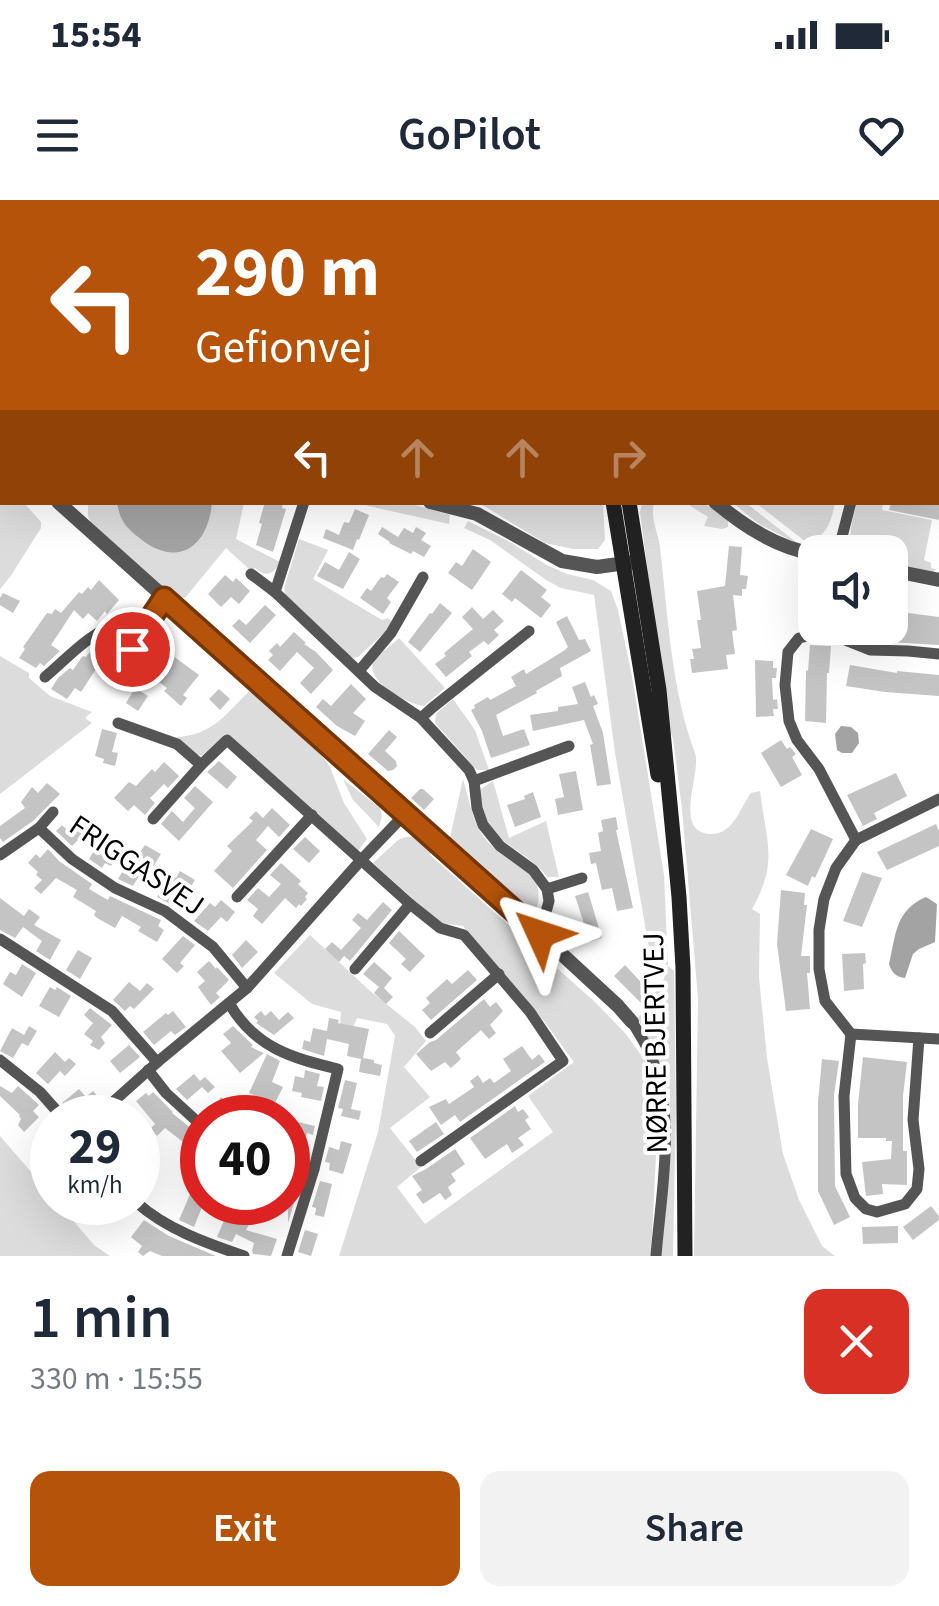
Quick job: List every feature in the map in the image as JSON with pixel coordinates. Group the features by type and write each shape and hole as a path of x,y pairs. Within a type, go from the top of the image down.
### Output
{"main road":[{"name":"NØRRE BJERTVEJ","path":"613,505 658,690 680,897 686,1256"},
{"name":"NØRRE BJERTVEJ","path":"630,505 630,563"}],"street":[{"path":"275,592 303,505"},
{"path":"442,505 477,514 562,561 597,567 630,563"},
{"path":"719,505 740,523 798,551"},
{"path":"842,535 849,505"},
{"path":"67,506 632,1022 651,1056 663,1095 666,1126 656,1256"},
{"path":"250,574 275,592 375,687 422,718 469,770 482,825 548,888 549,900 540,934"},
{"path":"908,574 939,580"},
{"path":"359,671 391,633 423,576"},
{"path":"128,662 144,626 164,598"},
{"path":"45,677 109,628 144,626"},
{"path":"422,718 529,632"},
{"path":"856,840 818,770 796,740 789,721 785,685 788,652 799,638 817,634 835,636 870,650 939,654"},
{"path":"118,722 177,744 201,765"},
{"name":"FRIGGASVEJ","path":"153,819 227,740 410,904 440,928 464,935 530,1012 562,1061 421,1161"},
{"path":"474,781 570,746"},
{"path":"919,1038 913,1120 918,1189 905,1204 877,1212 866,1209 854,1198 846,1174 844,1096 851,1034 826,1000 819,969 824,899 836,868 856,840 939,799"},
{"name":"FRIGGASVEJ","path":"0,854 39,828 54,812"},
{"path":"120,1095 247,988 406,813"},
{"name":"FRIGGASVEJ","path":"237,897 312,815"},
{"name":"FRIGGASVEJ","path":"39,828 72,859 114,888 165,912 212,947 247,988"},
{"path":"548,888 582,878"},
{"path":"354,969 410,904"},
{"path":"0,939 112,1011 152,1066 166,1093 180,1106"},
{"path":"430,1032 498,974"},
{"path":"229,1003 260,1038 279,1052 338,1069 288,1256"},
{"path":"851,1034 939,1039"},
{"path":"0,1060 43,1095"},
{"path":"310,1169 314,1170"},
{"path":"160,1220 244,1256"}],"shaded area":[{"path":"0,505 26,505 41,522 41,528 0,589"},
{"path":"88,505 118,505 122,520 133,533 169,553 190,548 198,540 212,505 244,505 236,539 280,562 269,573 255,568 251,571 226,548 185,598 173,597 88,516"},
{"path":"118,505 212,505 198,541 180,552 156,549 122,520"},
{"path":"364,505 415,505 450,515 449,524"},
{"path":"482,505 603,505 605,540 598,549 545,543"},
{"path":"642,505 654,505 675,677 695,753 690,813 693,823 699,831 710,834 725,830 751,793 760,791 768,864 752,909 760,914 759,977 767,1058 783,1154 799,1200 822,1246 835,1256 694,1256 698,999 682,809"},
{"path":"689,505 707,505 728,521 728,527 704,526 708,517"},
{"path":"735,505 749,505 798,544 759,524"},
{"path":"759,505 835,505 827,528 820,535 798,536"},
{"path":"856,505 883,505 882,510 932,520 924,560 936,569 933,573 908,568 908,535 851,535"},
{"path":"468,521 547,565 593,580 611,591 632,676 664,875 668,966 650,954 615,753 594,595 561,588 546,580 490,540 464,528"},
{"path":"299,539 328,550 313,579 382,620 392,621 358,657 351,658 286,598 284,588"},
{"path":"399,638 445,688 424,706 408,701 381,683 372,668 379,655"},
{"path":"0,656 29,673 29,678 50,696 92,712 85,718 92,723 0,794"},
{"path":"251,689 330,767 344,803 367,839 357,852 225,734 203,755 196,755 176,737 209,728"},
{"path":"453,699 475,730 489,770 477,770 435,723 436,714"},
{"path":"841,726 858,733 859,743 852,753 837,750 835,734"},
{"path":"343,779 380,808 379,827 353,800"},
{"path":"463,779 481,833 536,883 536,911 527,914 449,842"},
{"path":"493,781 509,838 546,821 559,877 547,877 488,825 478,791"},
{"path":"405,837 414,837 432,852 430,855 595,1002 626,1034 648,1065 658,1114 651,1256 339,1256 378,1132 395,1036 387,1024 357,1018 348,1039 339,1038 341,1012 312,1004 274,973 310,935 426,1041 404,1067 430,1097 390,1128 421,1167 397,1187 425,1224 553,1132 528,1096 574,1062 463,926 440,923 373,863"},
{"path":"926,897 937,904 935,942 913,954 905,978 899,977 889,964 898,924 908,909"},
{"path":"668,966 674,971 673,1256 661,1256 668,1133 655,1054 638,1018 664,979"},
{"path":"0,1136 30,1171 30,1225 77,1225 110,1256 0,1256"}],"building":[{"path":"264,505 282,505 286,509 273,552 256,545 262,524 259,523"},
{"path":"890,505 939,505 939,520 889,510"},
{"path":"355,509 369,515 353,550 323,538 326,529 339,535"},
{"path":"382,527 398,537 404,528 413,533 416,527 426,533 421,540 431,546 424,557 413,551 411,554 378,534"},
{"path":"729,546 742,547 740,575 748,576 742,596 733,595 735,654 726,655 728,669 692,673 692,649 701,648 697,591 725,586"},
{"path":"473,549 491,562 472,590 448,573 456,562 462,566"},
{"path":"349,552 360,559 343,589 317,576 325,562 339,570"},
{"path":"521,570 547,590 541,597 551,605 541,618 515,598 512,602 502,594"},
{"path":"387,574 399,582 387,598 391,602 383,614 360,598"},
{"path":"225,575 233,582 236,578 250,591 239,604 231,597 221,607 208,594"},
{"path":"99,580 119,600 107,614 105,611 97,621 88,613 83,619 74,610 51,645 60,651 44,666 40,663 36,668 19,658 47,613 52,614 55,609 61,613 79,592 82,594 88,587 91,590"},
{"path":"3,593 20,601 13,613 0,605"},
{"path":"440,603 452,613 420,652 408,642"},
{"path":"265,605 276,615 250,643 232,626 239,619 246,625"},
{"path":"472,607 483,619 493,610 504,621 494,630 499,635 488,645 484,641 469,652 472,656 446,677 435,664 473,629 462,617"},
{"path":"567,616 579,640 585,639 591,651 560,668 562,676 537,693 496,715 503,736 524,729 530,745 491,758 471,710 488,697 490,700 516,686 511,677 524,669 526,674 565,650 568,647 556,622"},
{"path":"908,616 939,617 939,645 908,643"},
{"path":"294,632 333,670 311,694 300,683 314,668 297,652 280,671 268,660 273,655 269,651 277,643 280,647"},
{"path":"810,645 831,646 826,723 805,721"},
{"path":"94,647 109,657 81,692 75,688 67,699 51,689 58,678 70,668 73,670"},
{"path":"165,650 199,675 183,695 187,698 181,706 164,691 167,688 148,674"},
{"path":"755,660 773,661 773,668 777,668 776,678 772,678 773,700 777,699 778,709 773,709 774,716 756,717"},
{"path":"850,665 939,675 939,696 846,686"},
{"path":"585,682 598,704 593,706 603,733 611,784 597,786 590,745 593,744 584,720 533,731 530,715 578,704 572,687"},
{"path":"351,684 366,699 353,713 365,721 355,736 316,707 323,699 331,706"},
{"path":"135,688 148,696 138,711 126,703"},
{"path":"219,689 230,699 220,710 209,699"},
{"path":"102,729 117,733 112,752 118,753 115,766 95,756"},
{"path":"389,730 397,737 385,751 397,766 388,771 368,754"},
{"path":"781,740 796,754 792,757 802,775 781,787 761,753"},
{"path":"219,761 237,777 227,789 207,772"},
{"path":"164,762 179,776 150,798 155,803 145,815 134,805 128,811 114,798 129,782 136,786"},
{"path":"576,771 583,810 558,815 555,799 564,797 559,774"},
{"path":"896,773 907,796 874,813 877,819 863,826 847,795"},
{"path":"47,783 60,794 33,821 3,842 0,826 25,808 21,802 32,787 38,793"},
{"path":"195,786 213,802 179,841 161,824 172,811 183,822 195,808 184,798"},
{"path":"420,789 434,799 424,810 411,798"},
{"path":"533,792 541,817 515,827 507,805"},
{"path":"272,808 290,825 279,837 268,826 256,840 267,850 233,888 214,871 232,851 227,846 253,821 249,818 256,811 263,818"},
{"path":"616,817 633,908 617,911 612,888 602,890 596,863 591,864 589,853 601,851 601,820"},
{"path":"76,820 113,845 118,836 126,841 111,866 105,863 102,868 89,859 95,849 81,837 72,846 56,831 62,825 67,830"},
{"path":"936,824 939,846 887,870 877,852"},
{"path":"811,829 833,839 808,886 786,875"},
{"path":"305,837 320,851 309,863 293,849"},
{"path":"145,845 161,854 153,867 146,864 133,886 118,879 133,854 137,857"},
{"path":"48,849 92,884 89,889 161,920 158,926 164,930 157,942 122,916 115,928 97,918 96,911 73,897 77,890 56,878 41,894 34,888 42,880 28,863"},
{"path":"281,863 301,881 298,884 308,893 307,899 296,908 285,898 262,924 253,916 258,909 247,900 258,888 269,897 281,884 270,875"},
{"path":"180,871 195,880 189,890 182,888 172,905 157,897 170,874 176,878"},
{"path":"862,872 882,878 862,927 843,921"},
{"path":"781,890 805,893 801,956 810,956 810,1009 786,1011 777,944"},
{"path":"588,892 602,938 590,942 575,896"},
{"path":"0,898 24,916 29,909 40,917 34,925 61,940 50,960 36,951 42,941 23,927 15,938 0,930"},
{"path":"221,900 235,912 227,922 221,917 208,931 194,921 210,903 215,907"},
{"path":"383,902 392,910 350,961 344,956 339,962 325,949 332,942 341,950 361,928 352,920 358,913 367,920"},
{"path":"399,931 425,956 410,972 401,964 406,959 389,943"},
{"path":"183,936 195,945 177,973 162,959"},
{"path":"246,940 258,952 242,968 232,955"},
{"path":"78,950 92,958 80,979 66,970"},
{"path":"865,953 864,989 844,991 842,954"},
{"path":"209,961 229,980 211,1005 198,987 205,981 197,972"},
{"path":"374,962 392,978 384,988 393,997 386,1004 374,993 379,987 363,974"},
{"path":"22,964 36,973 22,997 3,984 10,972 16,975"},
{"path":"625,965 651,993 641,1003 614,976"},
{"path":"468,970 477,980 431,1020 422,1010 430,1003 426,998 447,979 452,984"},
{"path":"129,982 140,991 147,983 154,989 134,1009 130,1006 125,1011 113,1000"},
{"path":"50,987 71,996 59,1017 39,1006"},
{"path":"484,999 490,1007 496,1002 503,1011 490,1025 496,1033 489,1039 481,1030 456,1052 461,1059 451,1068 445,1062 431,1071 416,1054"},
{"path":"90,1008 112,1025 101,1037 105,1043 99,1050 90,1045 93,1041 84,1034 93,1023 84,1015"},
{"path":"173,1011 186,1027 175,1035 171,1031 154,1045 143,1032"},
{"path":"261,1011 265,1016 271,1011 279,1020 288,1012 294,1018 274,1035 256,1023 254,1017"},
{"path":"329,1018 369,1029 363,1058 382,1065 380,1076 359,1072 361,1059 347,1056 349,1044 327,1039 324,1056 302,1049 304,1040 310,1042 313,1028 327,1031"},
{"path":"29,1026 37,1031 28,1046 22,1043 13,1058 0,1051 12,1028 24,1035"},
{"path":"233,1026 251,1047 264,1053 240,1073 221,1051 231,1043 223,1034"},
{"path":"129,1045 140,1057 120,1073 110,1061"},
{"path":"522,1046 532,1060 539,1054 545,1062 460,1122 455,1115 441,1125 429,1107 446,1099 449,1104 474,1087 470,1081 478,1075 483,1083 490,1078 494,1083 511,1071 503,1059"},
{"path":"55,1052 65,1062 69,1058 76,1064 65,1076 60,1071 48,1084 36,1073"},
{"path":"267,1054 280,1061 272,1082 283,1087 279,1095 249,1093"},
{"path":"863,1057 907,1062 903,1151 907,1151 907,1185 882,1184 883,1194 866,1196 862,1162 891,1159 892,1141 858,1138"},
{"path":"822,1059 839,1061 834,1095 835,1186 850,1217 834,1225 818,1191"},
{"path":"305,1070 320,1074 317,1086 324,1087 321,1101 292,1091 295,1076 304,1078"},
{"path":"194,1074 200,1081 205,1077 215,1087 208,1093 202,1087 193,1095 182,1095 176,1089"},
{"path":"345,1080 357,1083 351,1109 361,1111 359,1120 341,1116 343,1109 338,1108"},
{"path":"0,1086 12,1093 18,1086 30,1097 30,1126 24,1132 18,1125 20,1115 0,1096"},
{"path":"160,1099 180,1119 180,1140 165,1128 160,1133"},
{"path":"515,1106 529,1117 525,1120 531,1129 518,1138 524,1145 512,1153 507,1144 485,1159 470,1138"},
{"path":"436,1122 444,1134 417,1152 409,1141"},
{"path":"341,1141 352,1144 343,1174 329,1170 330,1163 325,1162 329,1147 339,1150"},
{"path":"455,1149 465,1164 451,1174 456,1181 448,1187 452,1195 445,1200 440,1193 423,1204 416,1194 422,1190 412,1176"},
{"path":"320,1181 332,1184 324,1217 315,1215 316,1208 312,1207"},
{"path":"931,1206 939,1220 913,1240 903,1227"},
{"path":"140,1225 152,1225 216,1256 162,1256 150,1251 143,1256 138,1252 142,1246 131,1237"},
{"path":"222,1225 248,1225 246,1230 277,1239 271,1256 253,1254 254,1243 236,1234 232,1242 217,1237"},
{"path":"898,1226 898,1243 863,1244 862,1227"},
{"path":"305,1230 318,1234 311,1256 298,1252"}],"route":[{"path":"132,649 164,598 540,934"}]}
